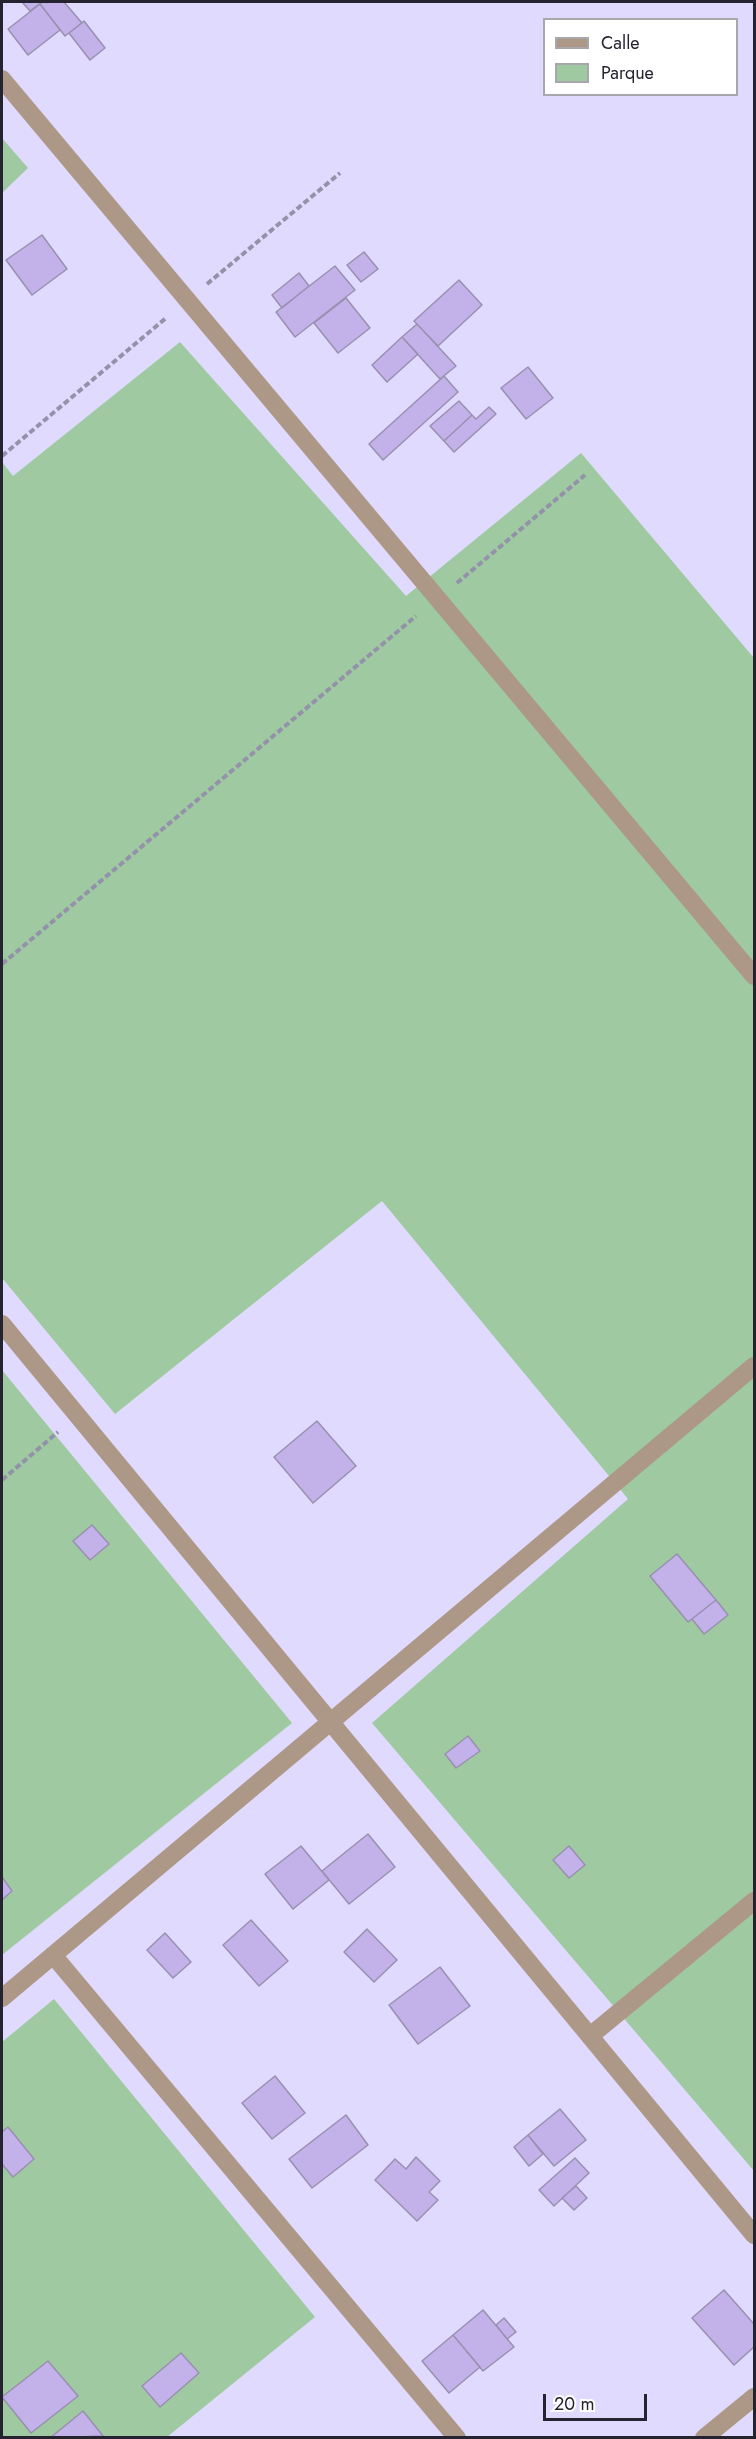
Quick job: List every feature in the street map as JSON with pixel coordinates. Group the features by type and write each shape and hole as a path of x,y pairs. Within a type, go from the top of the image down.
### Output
{"street":[{"path":"2,79 754,976"},
{"path":"2,1324 754,2235"},
{"path":"2,1998 754,1366"},
{"path":"590,2036 754,1901"},
{"path":"53,1955 457,2438"},
{"path":"704,2438 754,2397"}],"path":[{"path":"2,964 585,475"},
{"path":"2,1480 77,1416"}],"green space":[{"path":"2,138 28,168 2,193"},
{"path":"180,342 406,596 581,453 754,658 754,2171 372,1723 628,1499 382,1201 115,1414 2,1278 2,462 13,476"},
{"path":"2,1370 292,1723 2,1955"},
{"path":"54,1999 315,2317 167,2437 2,2438 2,2042"}],"building":[{"path":"22,2 42,2 30,11"},
{"path":"42,2 64,2 82,23 65,36 40,4"},
{"path":"40,4 60,30 28,55 8,29"},
{"path":"84,21 105,48 90,60 69,33"},
{"path":"42,235 67,269 32,295 6,260"},
{"path":"364,252 378,269 361,282 347,265"},
{"path":"335,266 355,290 295,337 276,312"},
{"path":"299,273 309,286 282,308 272,295"},
{"path":"459,280 482,305 438,346 414,321"},
{"path":"346,298 370,328 338,353 314,323"},
{"path":"417,324 456,366 440,379 402,337"},
{"path":"402,337 418,354 387,382 372,365"},
{"path":"528,367 553,398 526,419 501,388"},
{"path":"444,376 458,392 383,460 369,444"},
{"path":"459,401 472,415 444,441 430,426"},
{"path":"489,407 496,414 454,452 444,441 472,415 476,419"},
{"path":"317,1421 356,1466 313,1503 274,1457"},
{"path":"92,1525 109,1544 90,1560 73,1541"},
{"path":"677,1554 716,1600 688,1622 650,1576"},
{"path":"716,1600 728,1615 704,1634 692,1619"},
{"path":"468,1736 480,1751 456,1768 445,1754"},
{"path":"368,1834 395,1867 349,1904 322,1871"},
{"path":"301,1846 329,1880 293,1909 265,1874"},
{"path":"569,1846 585,1865 569,1878 553,1860"},
{"path":"2,1877 12,1891 2,1900"},
{"path":"251,1920 288,1961 259,1986 223,1945"},
{"path":"367,1929 397,1960 374,1982 344,1952"},
{"path":"165,1933 191,1962 173,1978 147,1950"},
{"path":"440,1967 470,2006 418,2044 389,2005"},
{"path":"275,2076 305,2113 272,2139 242,2103"},
{"path":"560,2109 586,2140 554,2166 528,2135"},
{"path":"346,2115 368,2145 312,2188 289,2159"},
{"path":"8,2127 34,2159 13,2177 2,2164 2,2132"},
{"path":"528,2135 543,2154 529,2166 514,2147"},
{"path":"416,2157 440,2181 429,2192 438,2200 417,2221 375,2180 395,2159 406,2169"},
{"path":"575,2158 589,2173 554,2206 539,2190"},
{"path":"576,2186 587,2198 574,2210 562,2198"},
{"path":"724,2290 754,2324 754,2347 734,2365 692,2318"},
{"path":"483,2310 514,2347 483,2371 453,2335"},
{"path":"504,2318 516,2332 507,2339 496,2325"},
{"path":"453,2335 480,2367 449,2393 422,2361"},
{"path":"181,2353 199,2373 160,2407 142,2386"},
{"path":"48,2361 78,2396 31,2433 2,2397"},
{"path":"83,2411 103,2436 50,2438"}]}
